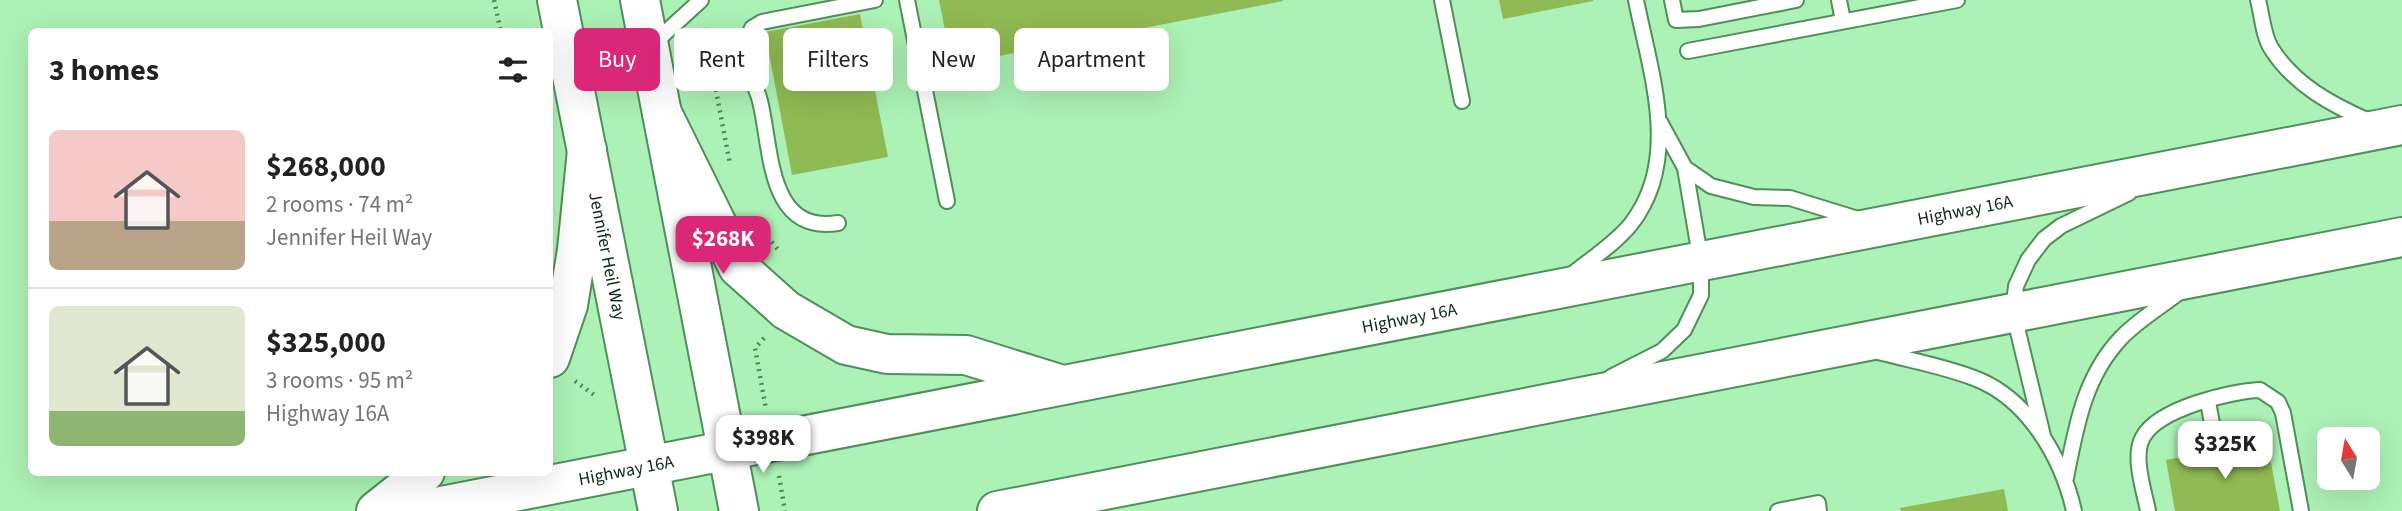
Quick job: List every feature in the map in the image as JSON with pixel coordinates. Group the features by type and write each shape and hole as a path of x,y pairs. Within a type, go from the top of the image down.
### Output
{"main road":[{"name":"Jennifer Heil Way","path":"557,0 658,511"},
{"path":"640,0 645,28"},
{"path":"658,91 739,511"},
{"path":"662,113 738,267 786,310 846,345 887,354 966,355 1061,384"},
{"name":"Highway 16A","path":"416,511 1061,384 1886,228 2393,127"},
{"path":"553,349 568,304 577,250 587,150"},
{"path":"998,511 2402,237"},
{"path":"376,511 420,476"}],"lane":[{"path":"660,37 701,0"},
{"path":"838,223 819,226 796,215 779,195 761,102 741,51 752,28 762,22 875,0"},
{"path":"908,0 947,201"},
{"path":"1442,0 1462,101"},
{"path":"1553,290 1630,225 1650,196 1658,162 1660,122 1636,0"},
{"path":"1672,0 1676,20 1699,19 1796,0"},
{"path":"1839,0 1843,21"},
{"path":"1688,51 1957,0"},
{"path":"2258,0 2270,46 2298,81 2337,107 2393,127"},
{"path":"1573,397 1662,351 1684,330 1701,295 1701,262 1685,168 1660,122"},
{"path":"1685,168 1711,186 1754,197 1790,198 1886,228"},
{"path":"2043,436 2013,311 2016,286 2028,260 2043,239 2061,226 2174,169"},
{"path":"2066,478 2077,417 2094,375 2122,337 2201,276"},
{"path":"1850,343 1974,378 2005,394 2043,436 2066,478 2074,511"},
{"path":"2148,511 2139,453 2142,437 2172,412 2260,390 2278,402 2283,413 2301,511"},
{"path":"2208,402 2217,450"},
{"path":"1778,511 1818,503 1819,511"}],"path":[{"path":"494,0 500,28"},
{"path":"716,91 731,168"},
{"path":"759,224 782,255"},
{"path":"785,511 755,348 786,310"}],"building":[{"path":"939,0 1283,0 1143,28 1014,28 1014,53 1000,56 1000,28 945,28"},
{"path":"1499,0 1593,0 1593,1 1503,19"},
{"path":"860,14 863,28 786,28"},
{"path":"783,29 783,91 875,91 888,157 792,175 769,53 769,31"},
{"path":"2267,441 2280,511 2175,511 2166,460"},
{"path":"2004,489 2008,511 1901,511 1900,508"}]}
